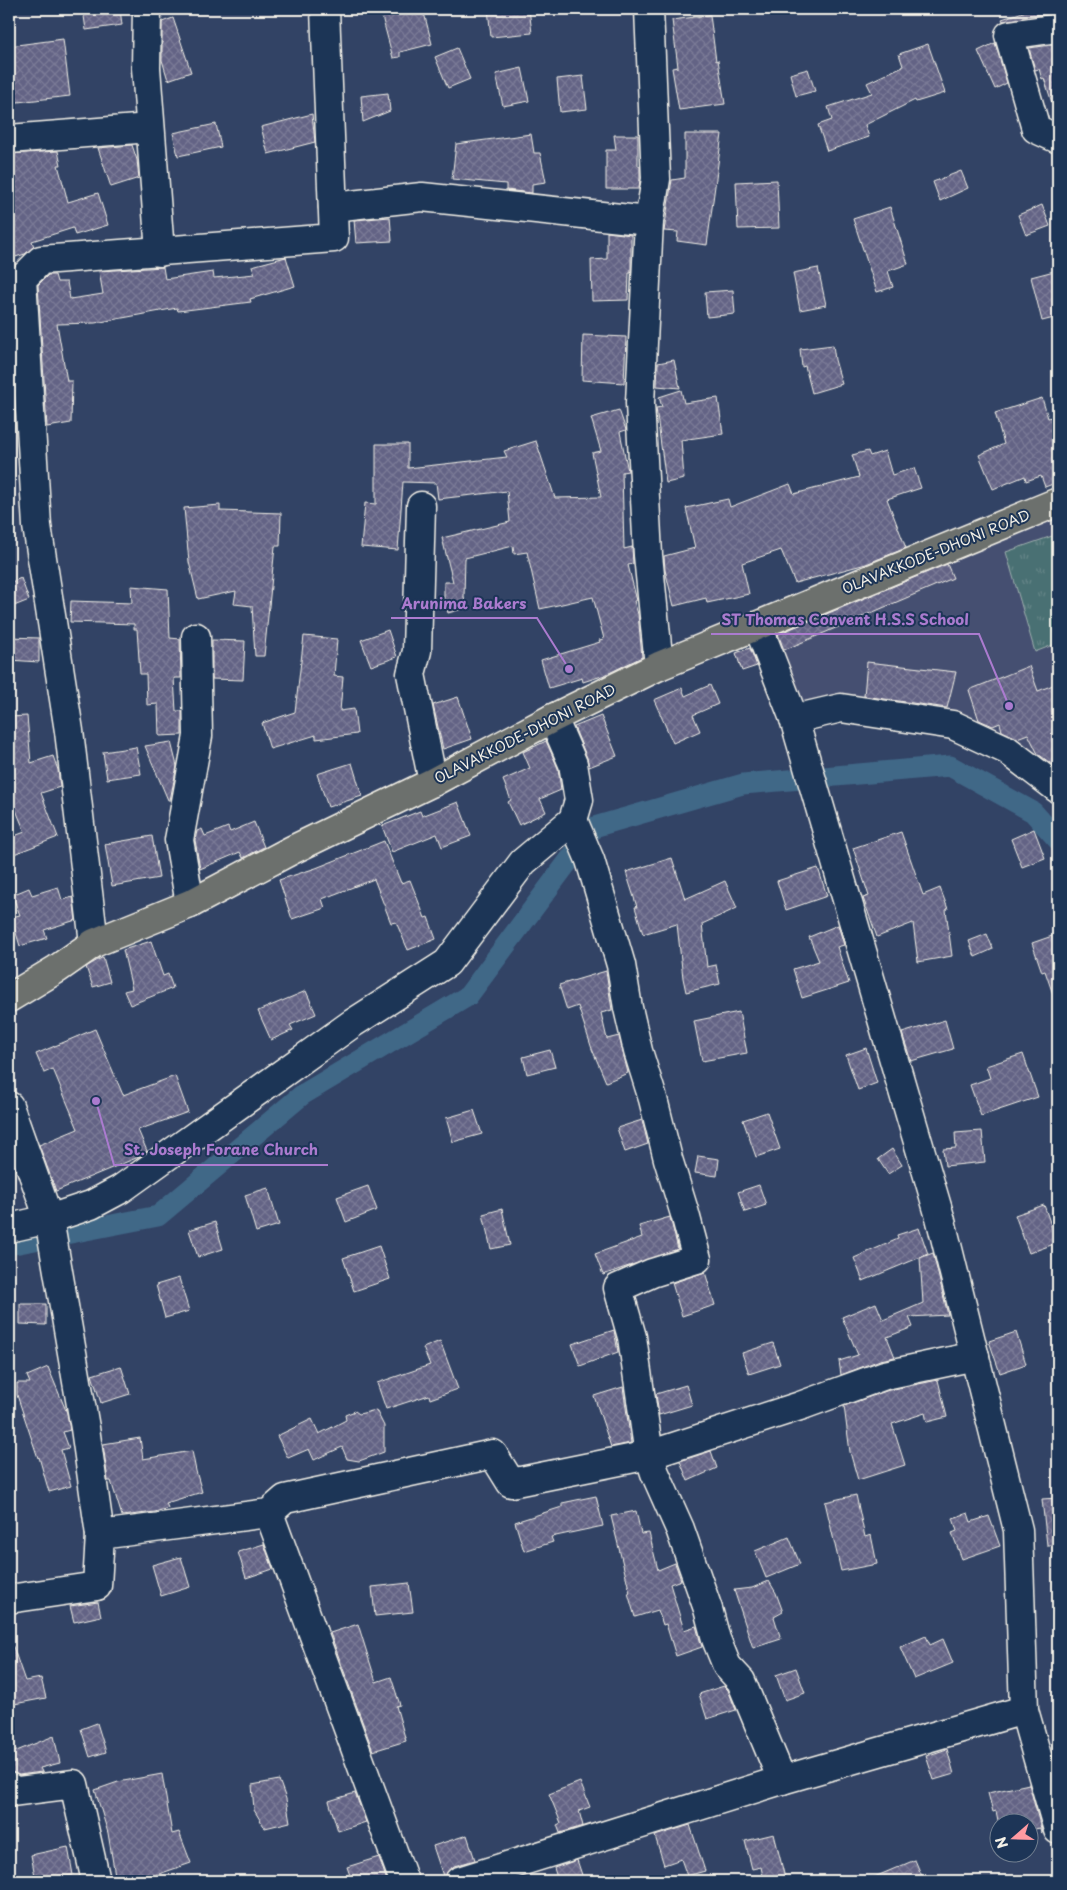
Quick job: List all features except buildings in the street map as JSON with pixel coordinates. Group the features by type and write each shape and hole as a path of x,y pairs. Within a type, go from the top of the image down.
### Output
{"main road":[{"name":"OLAVAKKODE-DHONI ROAD","path":"9,998 57,969 94,943 190,904 292,850 433,782 553,718 659,666 1058,502"}],"street":[{"path":"147,9 146,68 160,252"},
{"path":"94,943 69,732 37,526 17,319 22,279 41,260 334,238 325,9"},
{"path":"649,9 656,180 649,221 640,403 648,555 659,666"},
{"path":"1058,28 1009,35 1036,129 1058,139"},
{"path":"9,139 150,128"},
{"path":"333,207 422,197 649,221"},
{"path":"421,506 416,650 412,674 433,782"},
{"path":"758,626 794,719 940,1217 975,1356 1018,1530 1024,1710 1058,1830"},
{"path":"190,904 179,840 198,736 196,637"},
{"path":"794,719 841,708 952,725 1007,750 1058,789"},
{"path":"9,1228 49,1220 91,1205 121,1189 353,1023 447,963 523,862 573,820 579,800 573,764 553,718"},
{"path":"573,820 590,860 621,965 638,1051 653,1099 696,1259 652,1273 618,1288 632,1337 649,1455 654,1473 680,1529 708,1609 716,1639 727,1666 741,1681 782,1780"},
{"path":"9,1106 49,1220 85,1428 100,1535 98,1586 9,1599"},
{"path":"100,1535 269,1513 286,1499 493,1454 511,1483 649,1455 800,1406 885,1375 975,1356"},
{"path":"269,1513 404,1881"},
{"path":"459,1881 782,1780 1024,1710"},
{"path":"9,1790 74,1784 96,1881"}],"shaded area":[{"path":"1058,502 1058,789 953,725 794,719 758,626"}],"green space":[{"path":"1058,534 1058,643 1035,652 1006,552"}],"waterway":[{"path":"9,1245 158,1216 302,1095 468,996 594,827 743,784 950,766 1033,812 1058,840"}],"place":[{"name":"Arunima Bakers","path":"569,669"},
{"name":"ST Thomas Convent H.S.S School","path":"1009,706"},
{"name":"St. Joseph Forane Church","path":"96,1101"}]}
